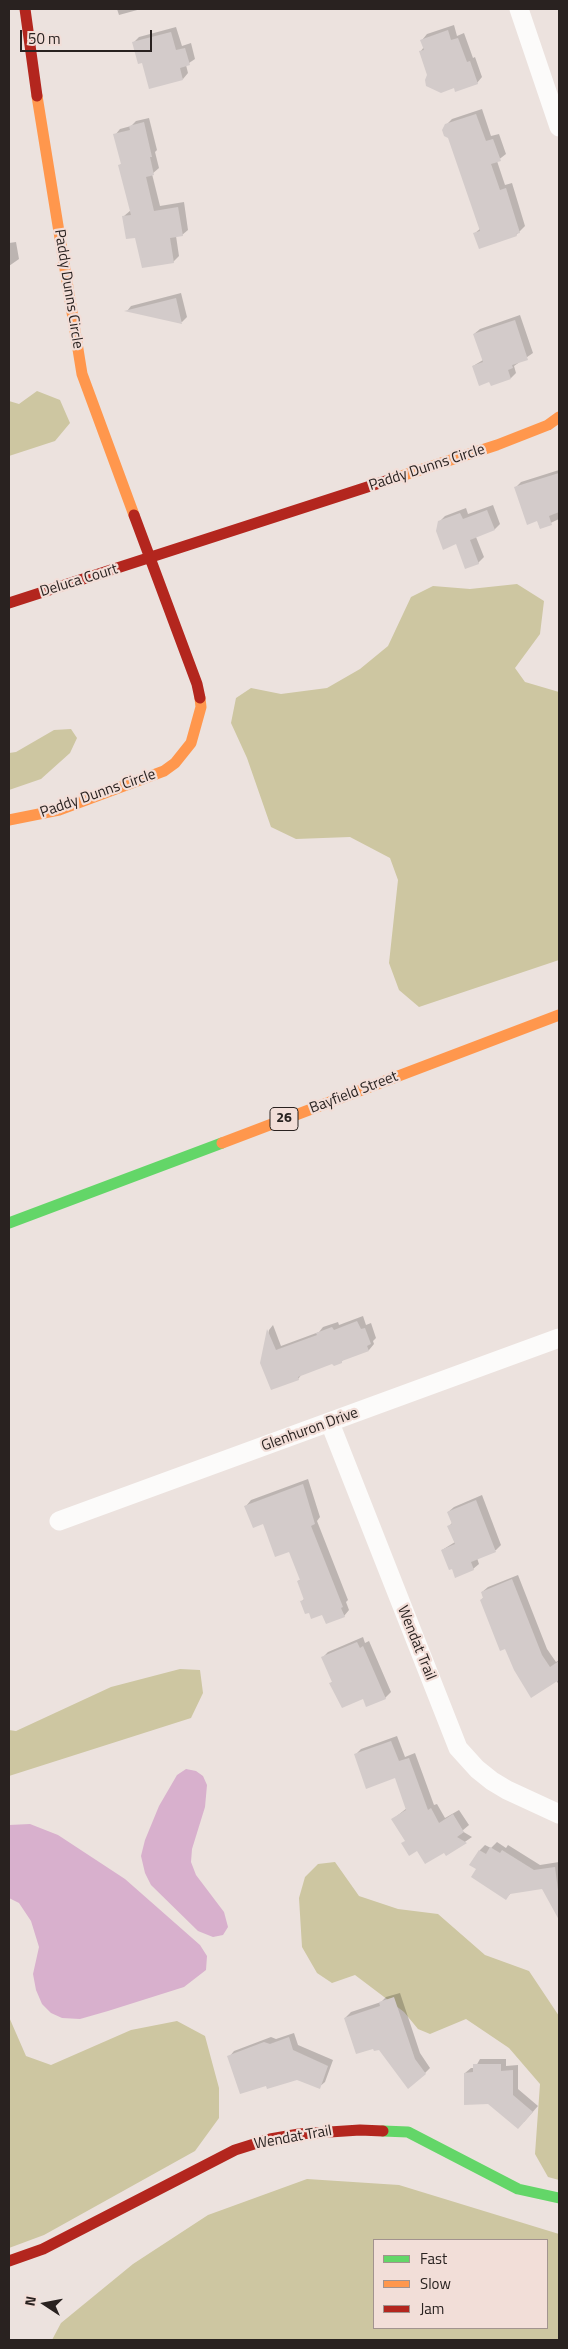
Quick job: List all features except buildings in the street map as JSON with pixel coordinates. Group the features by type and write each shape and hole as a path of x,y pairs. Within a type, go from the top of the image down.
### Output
{"street":[{"name":"Paddy Dunns Circle","path":"9,820 59,810 152,777 175,763 191,743 200,718 197,684 82,374 44,147 25,9"},
{"path":"519,9 559,127"},
{"name":"Paddy Dunns Circle","path":"150,559 497,445 548,425 559,417"},
{"name":"Deluca Court","path":"9,603 150,559"},
{"name":"Bayfield Street","path":"9,1223 559,1015"},
{"name":"Glenhuron Drive","path":"60,1522 559,1338"},
{"name":"Wendat Trail","path":"330,1423 458,1748 477,1769 492,1781 559,1814"},
{"name":"Wendat Trail","path":"9,2261 43,2248 96,2222 235,2150 270,2139 299,2134 360,2130 408,2132 518,2188 534,2194 559,2198"}],"shaded area":[{"path":"37,391 60,400 70,423 55,441 9,456 9,401 19,404"},
{"path":"517,584 544,601 540,634 515,668 525,682 559,692 559,960 419,1007 399,990 389,963 398,880 390,858 350,837 296,839 271,827 247,758 231,723 236,698 251,688 281,694 327,688 360,669 388,646 411,597 433,586 470,589"},
{"path":"71,729 77,738 70,753 41,779 9,790 9,753 16,752 54,730"},
{"path":"180,1669 200,1670 203,1693 191,1718 9,1776 9,1730 16,1731 111,1687"},
{"path":"186,1769 196,1771 203,1776 207,1785 205,1807 192,1849 191,1862 196,1875 224,1912 228,1927 223,1935 213,1937 198,1931 151,1885 145,1873 141,1856 145,1840 159,1806 177,1775"},
{"path":"30,1824 58,1835 125,1879 200,1945 207,1956 206,1970 184,1987 80,2019 62,2018 51,2013 42,2004 36,1990 33,1974 39,1947 31,1921 19,1903 9,1898 9,1825"},
{"path":"335,1862 359,1896 398,1909 438,1914 485,1955 529,1971 559,2016 559,2180 548,2177 535,2154 540,2084 509,2048 466,2019 430,2034 418,2029 404,2012 355,1975 332,1983 317,1973 302,1947 299,1898 305,1877 318,1864"},
{"path":"9,2017 26,2056 51,2065 131,2030 177,2021 205,2036 219,2088 219,2118 195,2151 44,2235 9,2248"},
{"path":"307,2179 399,2185 559,2234 559,2340 52,2340 61,2323 133,2264 208,2215"}],"traffic: fast":[{"path":"9,1223 222,1143"},
{"path":"383,2131 408,2132 518,2189 559,2198"}],"traffic: slow":[{"path":"37,96 82,374 134,515"},
{"path":"392,479 497,445 548,425 559,417"},
{"path":"9,820 59,810 164,771 175,763 191,743 201,707 200,698"},
{"path":"222,1143 559,1015"}],"traffic: jam":[{"path":"25,9 37,96"},
{"path":"9,603 392,479"},
{"path":"134,515 197,684 200,698"},
{"path":"9,2261 43,2249 235,2150 270,2139 299,2134 360,2130 383,2131"}]}
